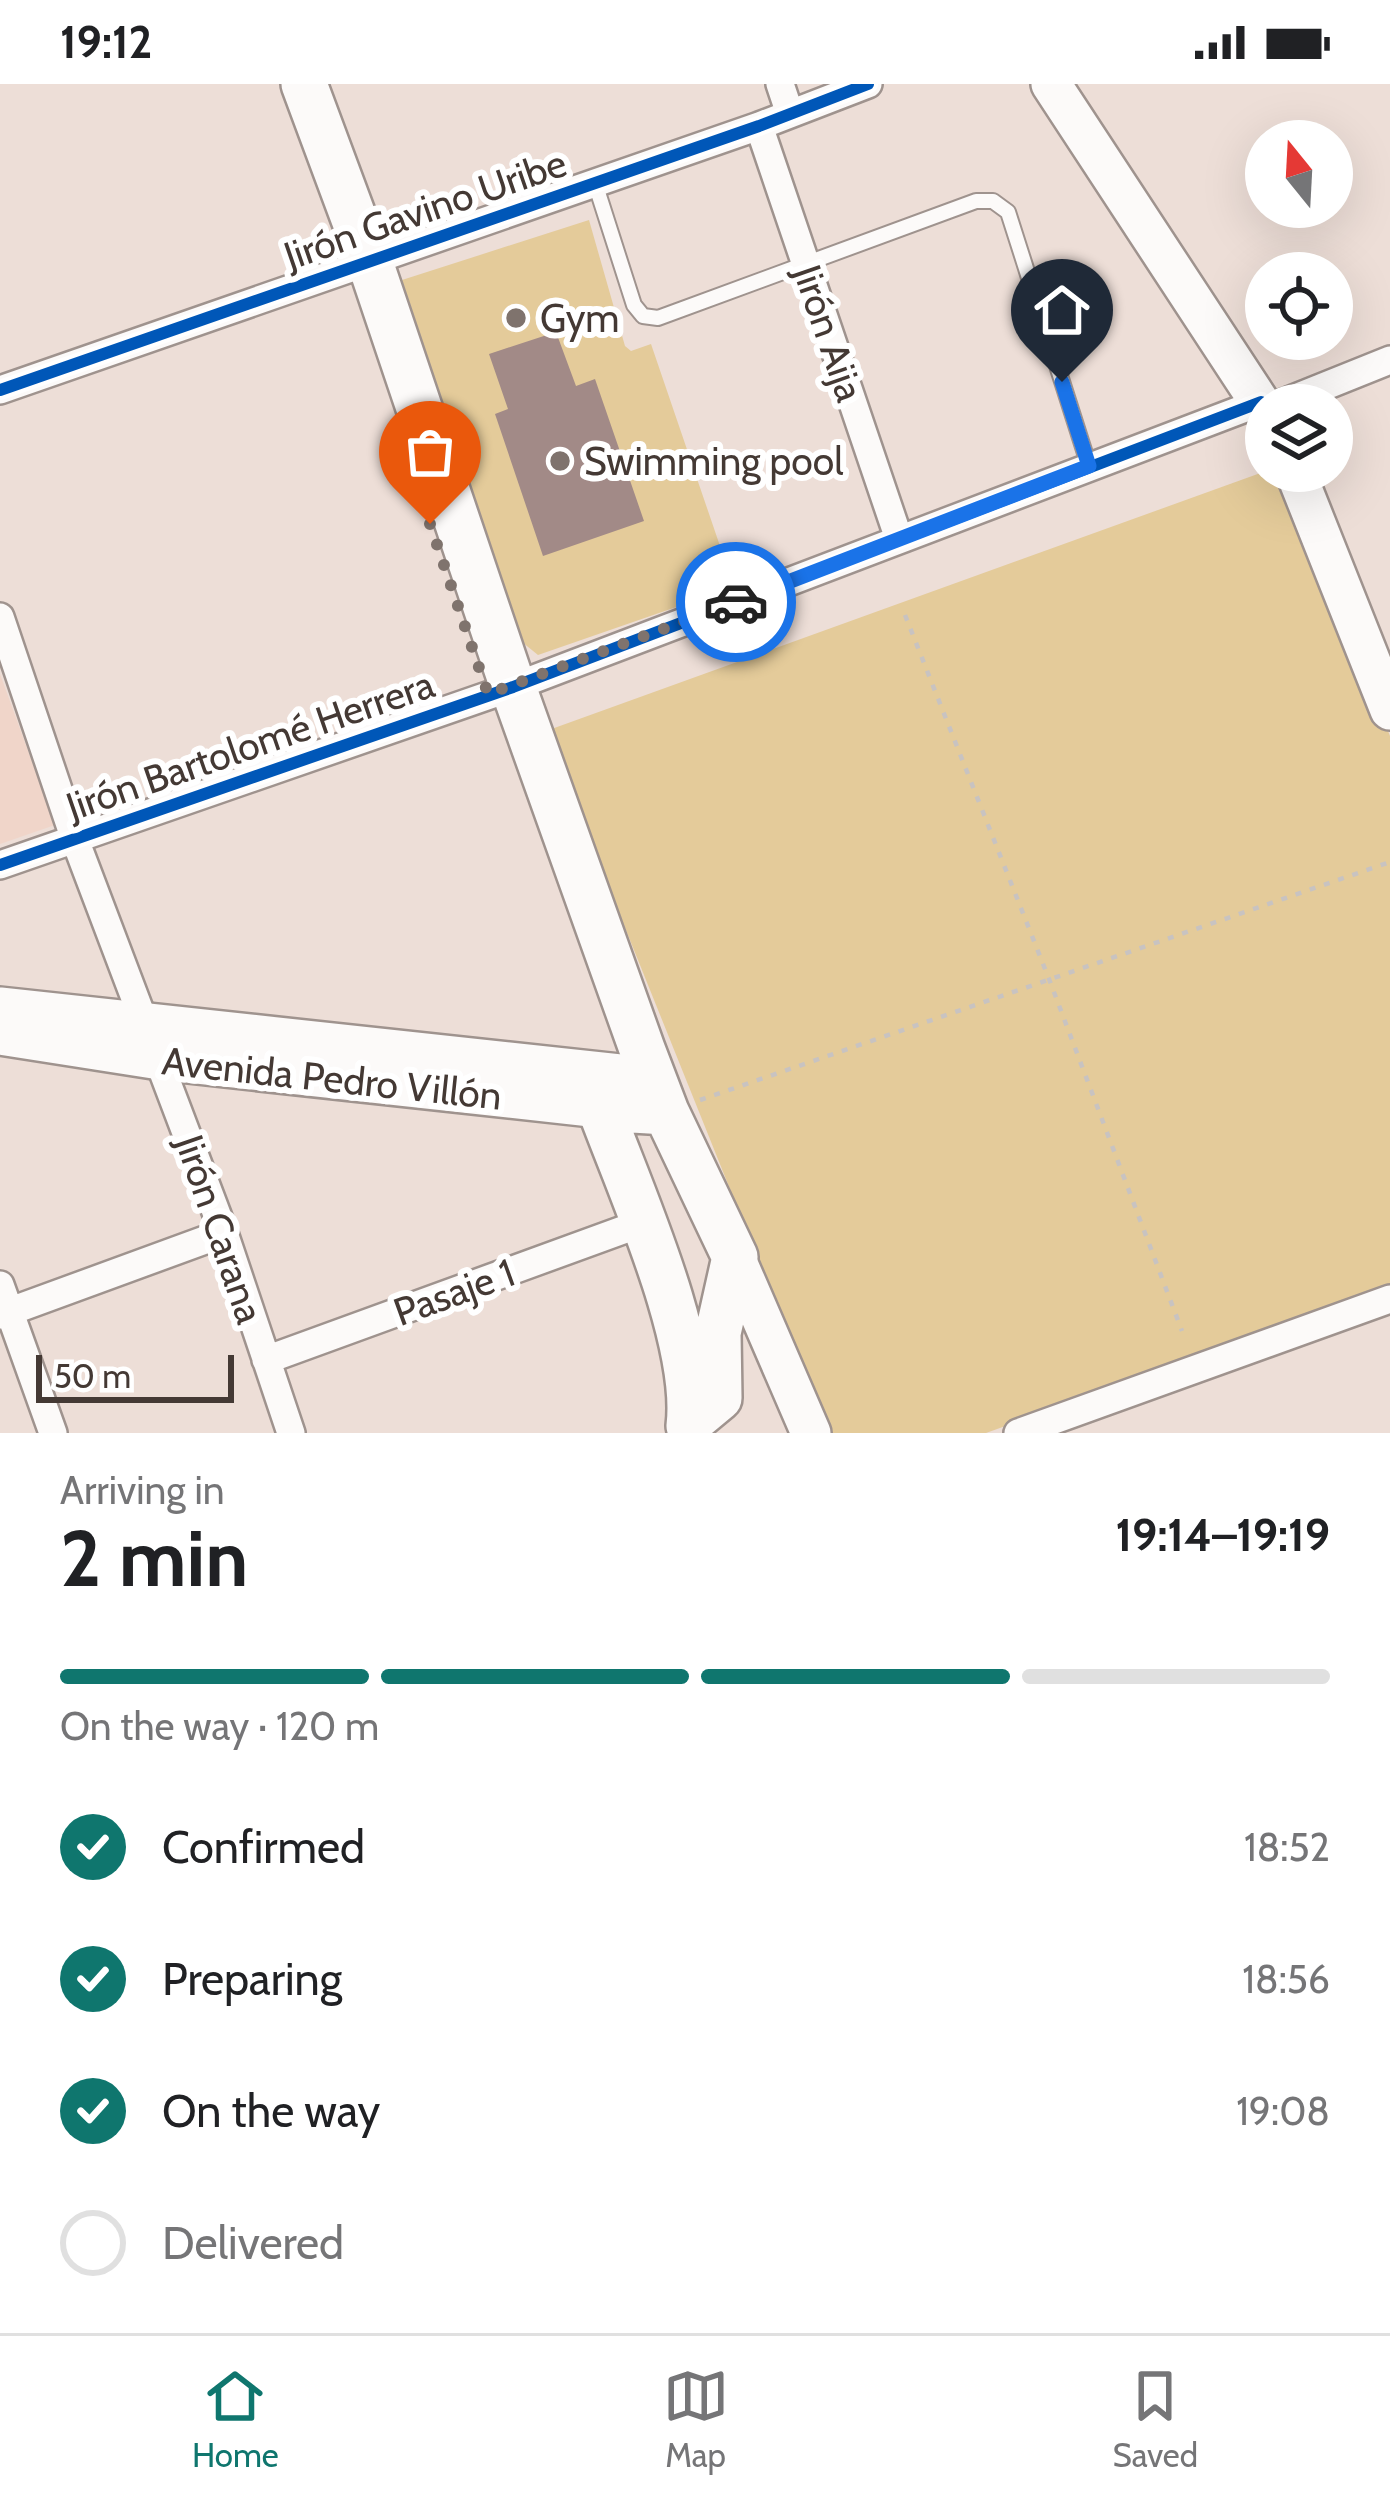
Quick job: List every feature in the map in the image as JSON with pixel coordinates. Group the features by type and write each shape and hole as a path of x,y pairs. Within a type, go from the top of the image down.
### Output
{"main road":[{"path":"271,84 355,264"},
{"path":"304,84 355,264 500,691 666,1112 735,1257 718,1333 718,1398 681,1429"},
{"path":"500,691 642,1223 688,1366 692,1391 681,1429"},
{"path":"610,1091 666,1112"}],"street":[{"path":"779,84 790,115"},
{"name":"Jirón Gavino Uribe","path":"0,390 868,84"},
{"path":"1051,84 1251,384"},
{"name":"Jirón Aija","path":"759,126 899,538"},
{"name":"Jirón Bartolomé Herrera","path":"1328,384 1390,360"},
{"name":"Jirón Bartolomé Herrera","path":"0,865 500,691 1089,466 1245,415"},
{"path":"1304,492 1379,647 1390,710"},
{"name":"Jirón Carana","path":"0,617 74,837 224,1233 291,1433"},
{"name":"Avenida Pedro Villón","path":"0,1007 153,1043"},
{"name":"Avenida Pedro Villón","path":"0,1035 153,1043 610,1091"},
{"name":"Pasaje 1","path":"266,1360 642,1223"},
{"path":"5,1314 224,1233"},
{"path":"735,1257 811,1433"},
{"path":"0,1285 5,1314 52,1433"},
{"path":"1018,1433 1390,1299"}],"lane":[{"path":"595,183 634,305 643,316 658,318 976,201 993,201 1009,212 1089,466"}],"path":[{"path":"905,615 1182,1331"},
{"path":"666,1112 1390,862"}],"shaded area":[{"path":"589,220 625,346 631,351 651,344 734,587 538,655 522,642 402,280"},
{"path":"1245,479 1245,492 1295,492 1390,736 1390,1288 986,1433 828,1433 546,731"},
{"path":"0,674 55,825 0,844"}],"building":[{"path":"556,332 576,386 595,379 644,521 543,556 495,414 508,409 489,354"}],"cycle path":[{"path":"0,390 868,84"},
{"path":"0,865 513,687 1245,408"}],"way so far":[{"path":"430,524 488,694 736,602"}],"place":[{"name":"Gym","path":"516,318"},
{"name":"Swimming pool","path":"560,461"}],"route":[{"path":"736,602 1089,466 1062,382"}]}
